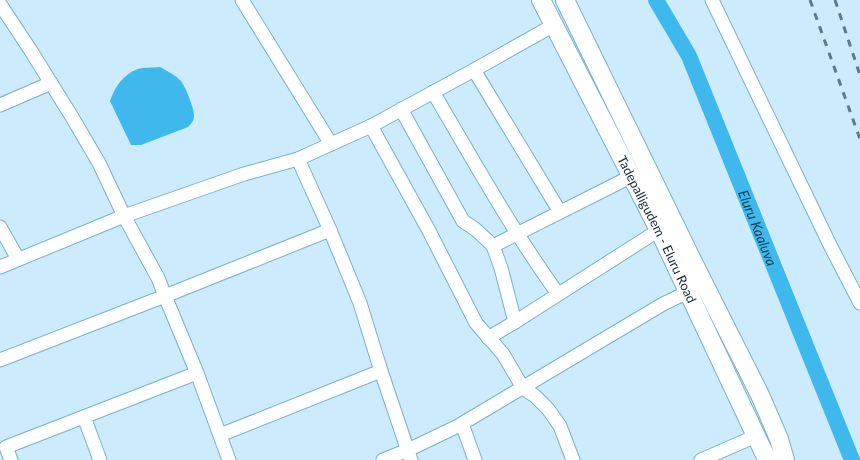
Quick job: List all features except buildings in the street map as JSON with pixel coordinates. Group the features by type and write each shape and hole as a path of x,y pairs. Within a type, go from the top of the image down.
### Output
{"main road":[{"name":"Tadepalligudem - Eluru Road","path":"541,0 659,230 766,457 769,460"},
{"name":"Tadepalligudem - Eluru Road","path":"565,0 760,395 779,439 785,460"}],"street":[{"path":"242,0 331,144"},
{"path":"712,0 830,245 860,303"},
{"path":"0,4 100,163 124,216 158,278 197,373 229,460"},
{"path":"0,267 124,216 244,174 298,159 371,126 554,25"},
{"path":"474,70 560,212"},
{"path":"0,105 51,83"},
{"path":"433,92 517,234 558,294"},
{"path":"401,109 463,221 475,229 493,246 501,268 515,322"},
{"path":"371,126 428,229 476,323 503,354 523,388 535,396 548,409 560,426 573,460"},
{"path":"298,159 330,230 360,303 409,455"},
{"path":"493,246 632,176"},
{"path":"0,227 18,259"},
{"path":"0,360 330,230"},
{"path":"488,338 659,230"},
{"path":"383,460 409,455 663,304 688,292"},
{"path":"220,435 381,370"},
{"path":"11,460 6,447 197,373"},
{"path":"84,417 100,460"},
{"path":"462,424 475,460"},
{"path":"701,460 756,436"}],"water":[{"path":"160,67 171,73 183,84 193,109 193,119 188,127 141,145 131,145 110,101 117,86 128,74 140,68"}],"waterway":[{"name":"Eluru Kaaluva","path":"656,0 689,56 852,460"}],"railway":[{"path":"810,0 860,139"},
{"path":"835,0 860,75"}]}
